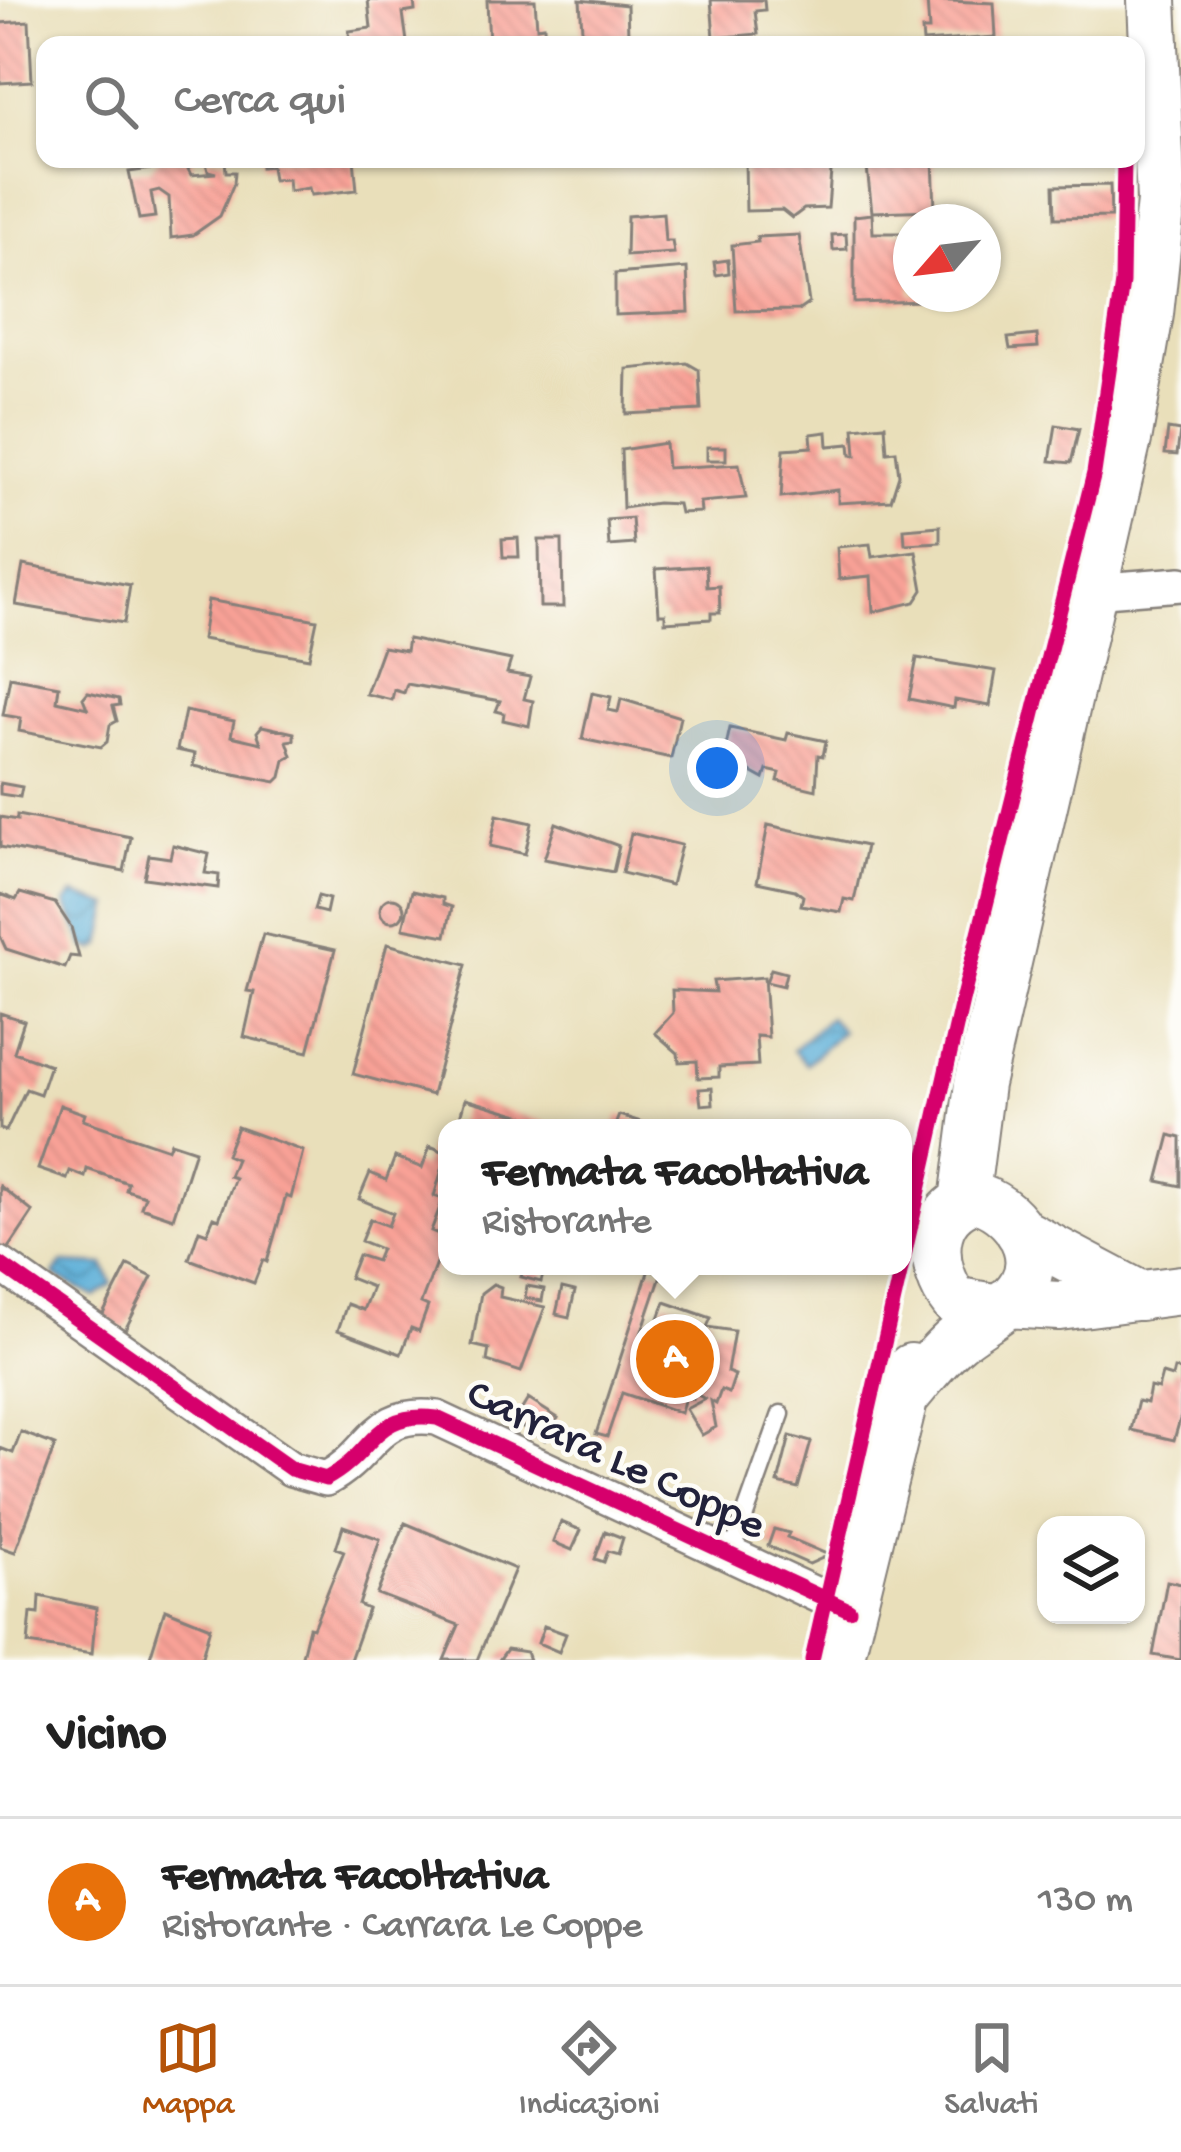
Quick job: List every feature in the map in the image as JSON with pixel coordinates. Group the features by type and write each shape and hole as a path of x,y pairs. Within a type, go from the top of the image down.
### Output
{"main road":[{"path":"964,1201 979,1084 1149,314 1161,201 1152,0"},
{"path":"906,1395 952,1342 1022,1289 1030,1271 979,1084"},
{"path":"838,1660 915,1344 940,1282 936,1248 951,1212 964,1201 988,1201 1018,1228 1161,1293"},
{"path":"940,1282 955,1301 1000,1306 1059,1306 1161,1293"}],"street":[{"path":"1091,591 1181,584"},
{"name":"Carrara Le Coppe","path":"0,1264 291,1469 326,1479 346,1468 382,1428 408,1414 437,1418 849,1610"}],"lane":[{"path":"731,1555 781,1414"}],"water":[{"path":"74,894 110,906 102,945 95,950 85,947 66,903"},
{"path":"829,1017 842,1031 806,1064 793,1050"},
{"path":"62,1263 104,1265 112,1284 95,1297 54,1275"}],"building":[{"path":"368,0 414,0 415,11 403,13 406,36 349,36 349,31 371,28"},
{"path":"487,0 535,0 537,27 544,26 545,36 489,36"},
{"path":"580,0 627,5 628,36 582,36"},
{"path":"711,0 764,0 765,10 755,11 758,34 714,36"},
{"path":"927,0 994,3 996,36 922,36 922,30 929,30"},
{"path":"29,21 32,81 0,83 0,23"},
{"path":"189,168 191,175 216,173 207,168 226,168 235,172 234,183 220,216 193,235 171,238 169,197 159,190 151,192 155,217 139,219 129,172"},
{"path":"271,168 355,168 357,190 311,195 309,188 289,191 288,179 273,180"},
{"path":"745,168 831,168 828,208 804,209 792,218 782,210 746,211"},
{"path":"867,168 933,168 935,204 893,204 893,211 872,212"},
{"path":"1110,185 1111,217 1055,218 1054,186"},
{"path":"663,213 665,241 672,241 674,253 626,256 627,216"},
{"path":"872,214 873,233 893,233 893,302 854,303 854,216"},
{"path":"846,234 847,249 833,250 832,235"},
{"path":"799,235 809,303 799,310 736,311 732,245 758,242 757,237"},
{"path":"728,260 729,273 716,275 714,262"},
{"path":"687,268 689,312 615,315 615,274"},
{"path":"1037,335 1038,347 1010,349 1008,338"},
{"path":"687,363 699,370 701,410 626,414 627,369"},
{"path":"885,425 887,452 896,451 899,475 891,500 838,503 838,490 781,497 784,449 812,447 811,434 827,432 828,446 850,444 851,455 856,455 854,428"},
{"path":"1056,425 1079,429 1071,463 1050,461"},
{"path":"1168,429 1180,431 1177,455 1165,454"},
{"path":"665,443 667,468 739,464 746,498 700,502 701,512 680,513 678,504 623,508 621,450"},
{"path":"707,447 726,447 726,460 707,460"},
{"path":"632,518 634,544 609,546 607,520"},
{"path":"940,526 940,542 905,544 904,529"},
{"path":"518,538 519,557 503,557 502,539"},
{"path":"539,540 562,540 563,607 540,607"},
{"path":"870,544 872,557 916,551 923,590 915,602 873,612 871,576 839,579 837,547"},
{"path":"23,565 130,585 124,623 16,605"},
{"path":"706,566 707,587 719,586 720,613 711,613 711,619 665,622 665,614 659,614 656,569"},
{"path":"208,600 317,620 309,658 202,639"},
{"path":"408,639 511,660 507,673 530,677 524,699 533,701 529,726 503,720 504,713 496,711 500,701 407,684 404,693 394,690 392,700 366,694 383,647 406,651"},
{"path":"917,658 996,671 990,706 955,700 954,708 909,699"},
{"path":"10,677 59,686 57,701 87,708 83,698 88,692 119,699 120,705 113,706 117,721 110,725 107,742 101,747 19,731 21,718 3,715"},
{"path":"592,693 611,697 608,710 618,712 621,699 680,717 671,758 582,739"},
{"path":"185,711 234,721 231,736 261,743 257,732 262,726 294,733 294,740 287,741 292,756 285,760 281,777 276,782 193,766 195,754 177,750"},
{"path":"730,728 786,740 788,733 826,741 823,756 818,755 816,790 778,781 780,773 767,770 764,779 742,767 741,773 721,769"},
{"path":"0,783 22,787 20,797 0,794"},
{"path":"17,815 131,837 124,871 0,847 0,817 17,820"},
{"path":"497,815 532,823 525,854 490,846"},
{"path":"556,823 619,846 613,872 544,859"},
{"path":"768,825 866,846 854,901 844,899 841,912 801,905 803,896 795,890 757,882"},
{"path":"631,833 681,845 671,885 622,873"},
{"path":"173,845 209,854 205,873 219,875 218,888 144,878 149,855 170,858"},
{"path":"412,891 443,898 443,904 452,907 446,936 403,928"},
{"path":"20,893 55,903 71,927 79,957 70,956 65,968 6,949 0,936 0,894 16,900"},
{"path":"318,896 329,899 326,913 314,910"},
{"path":"392,898 401,901 401,919 392,922 383,919 380,910 383,901"},
{"path":"263,934 335,950 308,1052 244,1037 254,992 247,991"},
{"path":"387,944 466,965 432,1095 353,1074"},
{"path":"771,969 786,973 783,986 766,982"},
{"path":"764,977 768,1037 756,1036 758,1065 719,1067 719,1077 698,1078 697,1061 679,1062 678,1053 655,1033 673,1013 672,990 715,992 713,981"},
{"path":"0,1013 24,1021 14,1052 50,1065 40,1094 26,1089 6,1131 0,1129"},
{"path":"712,1088 713,1104 701,1105 699,1089"},
{"path":"465,1099 534,1119 459,1119"},
{"path":"60,1105 85,1114 83,1120 168,1149 171,1142 195,1150 173,1218 141,1207 145,1196 126,1190 128,1183 87,1169 85,1177 70,1171 67,1179 38,1169"},
{"path":"237,1127 303,1151 291,1198 286,1196 267,1262 263,1260 254,1283 189,1259 199,1230 207,1233 214,1217 219,1219 235,1178 229,1176 236,1159 226,1155"},
{"path":"1170,1135 1181,1138 1181,1186 1158,1181"},
{"path":"430,1146 438,1149 434,1196 438,1212 431,1231 438,1234 438,1258 421,1303 428,1306 419,1331 411,1328 401,1354 338,1330 347,1304 363,1310 372,1287 349,1278 358,1255 376,1261 381,1249 361,1241 370,1219 388,1226 393,1213 359,1199 370,1173 386,1180 395,1157 422,1168"},
{"path":"0,1186 33,1212 5,1254 0,1250"},
{"path":"128,1265 152,1277 125,1330 102,1316"},
{"path":"522,1275 543,1275 541,1282"},
{"path":"647,1275 661,1275 638,1343 649,1346 665,1302 711,1318 707,1327 734,1331 727,1372 735,1375 729,1393 721,1390 716,1404 711,1401 716,1427 702,1435 686,1409 705,1399 694,1393 693,1399 685,1396 681,1413 622,1393 607,1437 596,1434"},
{"path":"493,1284 501,1287 500,1297 545,1307 521,1372 487,1361 489,1349 472,1345 481,1293"},
{"path":"527,1286 544,1289 542,1301 525,1298"},
{"path":"562,1288 575,1291 569,1317 556,1314"},
{"path":"1174,1369 1181,1371 1181,1416 1174,1440 1131,1430 1138,1401 1147,1403 1150,1387 1158,1389 1162,1374 1172,1377"},
{"path":"528,1399 558,1418 545,1440 514,1422"},
{"path":"21,1432 55,1445 15,1552 0,1547 0,1448 13,1453"},
{"path":"790,1436 811,1442 798,1488 778,1483"},
{"path":"561,1522 581,1530 572,1550 553,1542"},
{"path":"405,1523 515,1569 477,1660 444,1660 459,1625 377,1594"},
{"path":"343,1526 380,1539 359,1605 368,1609 350,1660 301,1660 309,1627 313,1628 344,1551 336,1548"},
{"path":"774,1529 829,1555 809,1564 768,1546"},
{"path":"605,1531 623,1538 618,1554 608,1551 604,1562 595,1559"},
{"path":"1167,1581 1181,1584 1181,1660 1153,1655"},
{"path":"40,1596 96,1608 92,1654 28,1644 31,1613 39,1614"},
{"path":"165,1609 210,1627 201,1660 149,1660"},
{"path":"544,1626 566,1634 559,1652 538,1643"},
{"path":"507,1649 526,1652 529,1660 499,1660"}],"cycle path":[{"path":"912,1221 1094,473 1122,283 1124,168"},
{"path":"0,1264 291,1469 326,1479 386,1427 399,1420 437,1418 849,1610"},
{"path":"812,1660 900,1275"}],"place":[{"name":"Fermata Facoltativa","path":"675,1359"}]}
